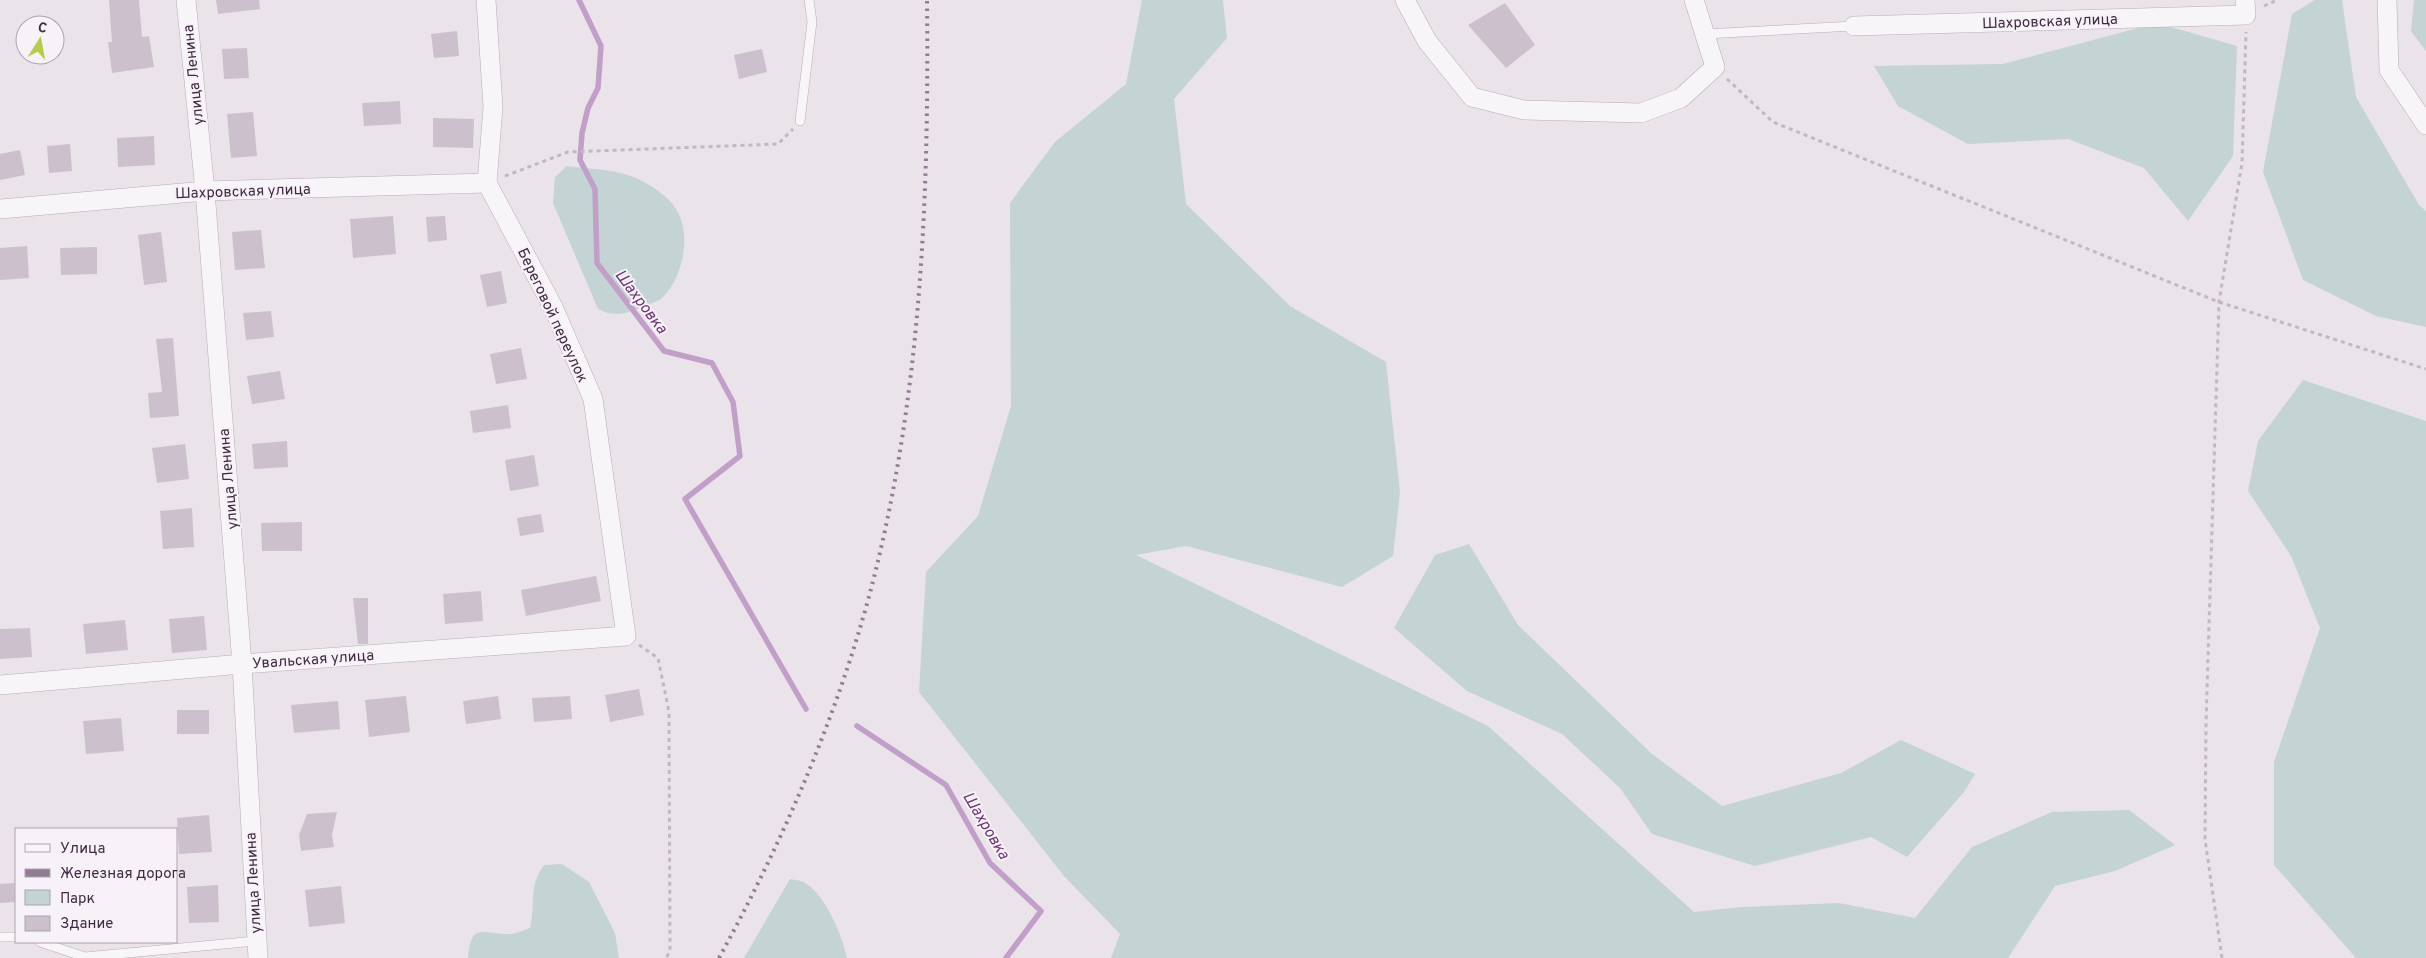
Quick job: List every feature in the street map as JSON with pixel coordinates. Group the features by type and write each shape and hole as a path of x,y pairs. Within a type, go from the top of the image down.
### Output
{"street":[{"name":"улица Ленина","path":"186,0 205,191 242,664 257,949"},
{"path":"486,0 493,107 487,183"},
{"path":"1405,0 1427,41 1472,97 1524,110 1641,113 1681,98 1715,67 1694,0"},
{"path":"2387,0 2389,70 2426,125"},
{"name":"Шахровская улица","path":"1854,26 2246,8"},
{"name":"Шахровская улица","path":"0,209 205,191 487,183"},
{"name":"Береговой переулок","path":"487,183 553,307 593,399 626,636"},
{"name":"Увальская улица","path":"0,685 242,664 626,636"}],"lane":[{"path":"800,121 812,22 809,0"},
{"path":"1705,34 1854,26"},
{"path":"0,937 15,937"},
{"path":"43,943 85,957 257,949"}],"path":[{"path":"2222,958 2205,839 2206,723 2219,302 2242,163 2246,8"},
{"path":"1715,67 1773,122 2219,302 2426,369"},
{"path":"487,183 568,152 584,153 778,144 800,121"},
{"path":"626,636 658,658 669,712 670,951 666,958"}],"green space":[{"path":"1142,0 1223,0 1227,38 1174,99 1186,204 1290,306 1386,362 1400,492 1393,556 1342,587 1186,546 1136,555 1488,726 1694,912 1742,907 1839,903 1915,918 1972,847 2052,812 2129,810 2175,845 2115,871 2055,886 2008,958 1111,958 1120,934 1064,876 919,692 926,572 978,516 1011,406 1010,203 1055,142 1126,84"},
{"path":"2315,0 2342,0 2356,97 2419,205 2426,211 2426,327 2376,316 2303,280 2263,172 2292,14"},
{"path":"2414,0 2426,0 2426,51 2411,31"},
{"path":"2157,23 2237,46 2233,156 2188,221 2144,168 2068,139 1968,144 1898,106 1874,66 2003,64"},
{"path":"567,166 631,176 655,188 674,206 680,216 683,228 683,254 676,278 662,298 625,313 615,314 598,309 553,203 555,177"},
{"path":"2303,380 2426,421 2426,958 2356,958 2274,865 2274,762 2320,628 2291,556 2248,491 2258,441"},
{"path":"1469,544 1518,625 1652,754 1722,806 1841,773 1901,740 1975,774 1964,792 1907,857 1871,837 1755,866 1652,834 1620,788 1562,734 1467,691 1394,628 1435,555"},
{"path":"562,864 589,882 615,933 619,958 468,958 472,938 476,934 487,932 511,934 530,928 534,888 539,873 544,865"},
{"path":"790,879 804,882 820,897 837,928 847,958 744,958"}],"building":[{"path":"109,0 139,0 142,37 149,36 154,67 112,73 108,42 112,42"},
{"path":"216,0 259,0 260,9 218,14"},
{"path":"1505,3 1535,45 1506,68 1468,25"},
{"path":"457,31 459,56 434,58 431,34"},
{"path":"247,48 249,78 224,79 222,49"},
{"path":"762,49 767,72 739,79 734,55"},
{"path":"400,101 401,124 364,126 362,103"},
{"path":"253,112 257,156 231,158 227,114"},
{"path":"433,118 474,119 473,148 433,147"},
{"path":"154,136 155,165 118,167 117,138"},
{"path":"70,144 72,171 49,173 47,146"},
{"path":"20,150 25,175 0,180 0,154"},
{"path":"393,216 396,254 353,258 350,219"},
{"path":"445,216 447,240 428,242 426,217"},
{"path":"261,230 265,268 235,270 232,232"},
{"path":"161,232 167,282 144,285 138,235"},
{"path":"27,246 29,278 0,280 0,248"},
{"path":"97,247 97,274 61,275 60,248"},
{"path":"501,271 507,303 487,307 480,275"},
{"path":"271,311 274,337 246,340 243,313"},
{"path":"173,338 179,416 150,418 148,393 162,392 156,339"},
{"path":"521,348 527,379 496,384 490,354"},
{"path":"280,371 285,399 252,404 247,376"},
{"path":"508,405 511,428 473,433 470,411"},
{"path":"287,441 288,467 254,469 252,444"},
{"path":"185,444 189,479 157,483 152,448"},
{"path":"534,455 539,486 510,491 505,460"},
{"path":"192,508 194,547 163,549 160,511"},
{"path":"541,514 544,532 520,536 517,518"},
{"path":"302,522 302,551 262,551 261,523"},
{"path":"596,576 601,601 526,616 521,590"},
{"path":"481,591 483,621 445,624 443,594"},
{"path":"353,598 368,598 368,644 358,644"},
{"path":"204,616 207,650 172,653 169,619"},
{"path":"125,620 128,650 86,654 83,624"},
{"path":"30,628 32,657 0,659 0,629"},
{"path":"639,689 644,715 610,722 605,695"},
{"path":"406,696 410,732 369,737 365,700"},
{"path":"498,696 501,719 466,724 463,701"},
{"path":"570,696 572,719 534,722 532,698"},
{"path":"338,701 340,729 294,733 291,705"},
{"path":"177,710 209,710 209,734 177,734"},
{"path":"121,718 124,751 86,754 83,721"},
{"path":"337,812 332,835 334,847 301,851 299,835 307,814"},
{"path":"209,815 212,852 179,854 177,818"},
{"path":"14,883 15,902 0,903 0,884"},
{"path":"218,885 219,922 189,923 187,887"},
{"path":"341,886 345,923 309,927 305,890"}],"waterway":[{"name":"Шахровка","path":"579,0 601,46 598,88 588,108 582,133 580,160 595,189 597,263 664,351 712,363 733,402 740,456 685,499 806,709"},
{"name":"Шахровка","path":"857,726 946,785 990,863 1041,911 1006,958"}],"railway":[{"path":"719,958 768,863 812,764 831,714 865,612 893,492 904,422 920,282 926,141 927,0"}]}
